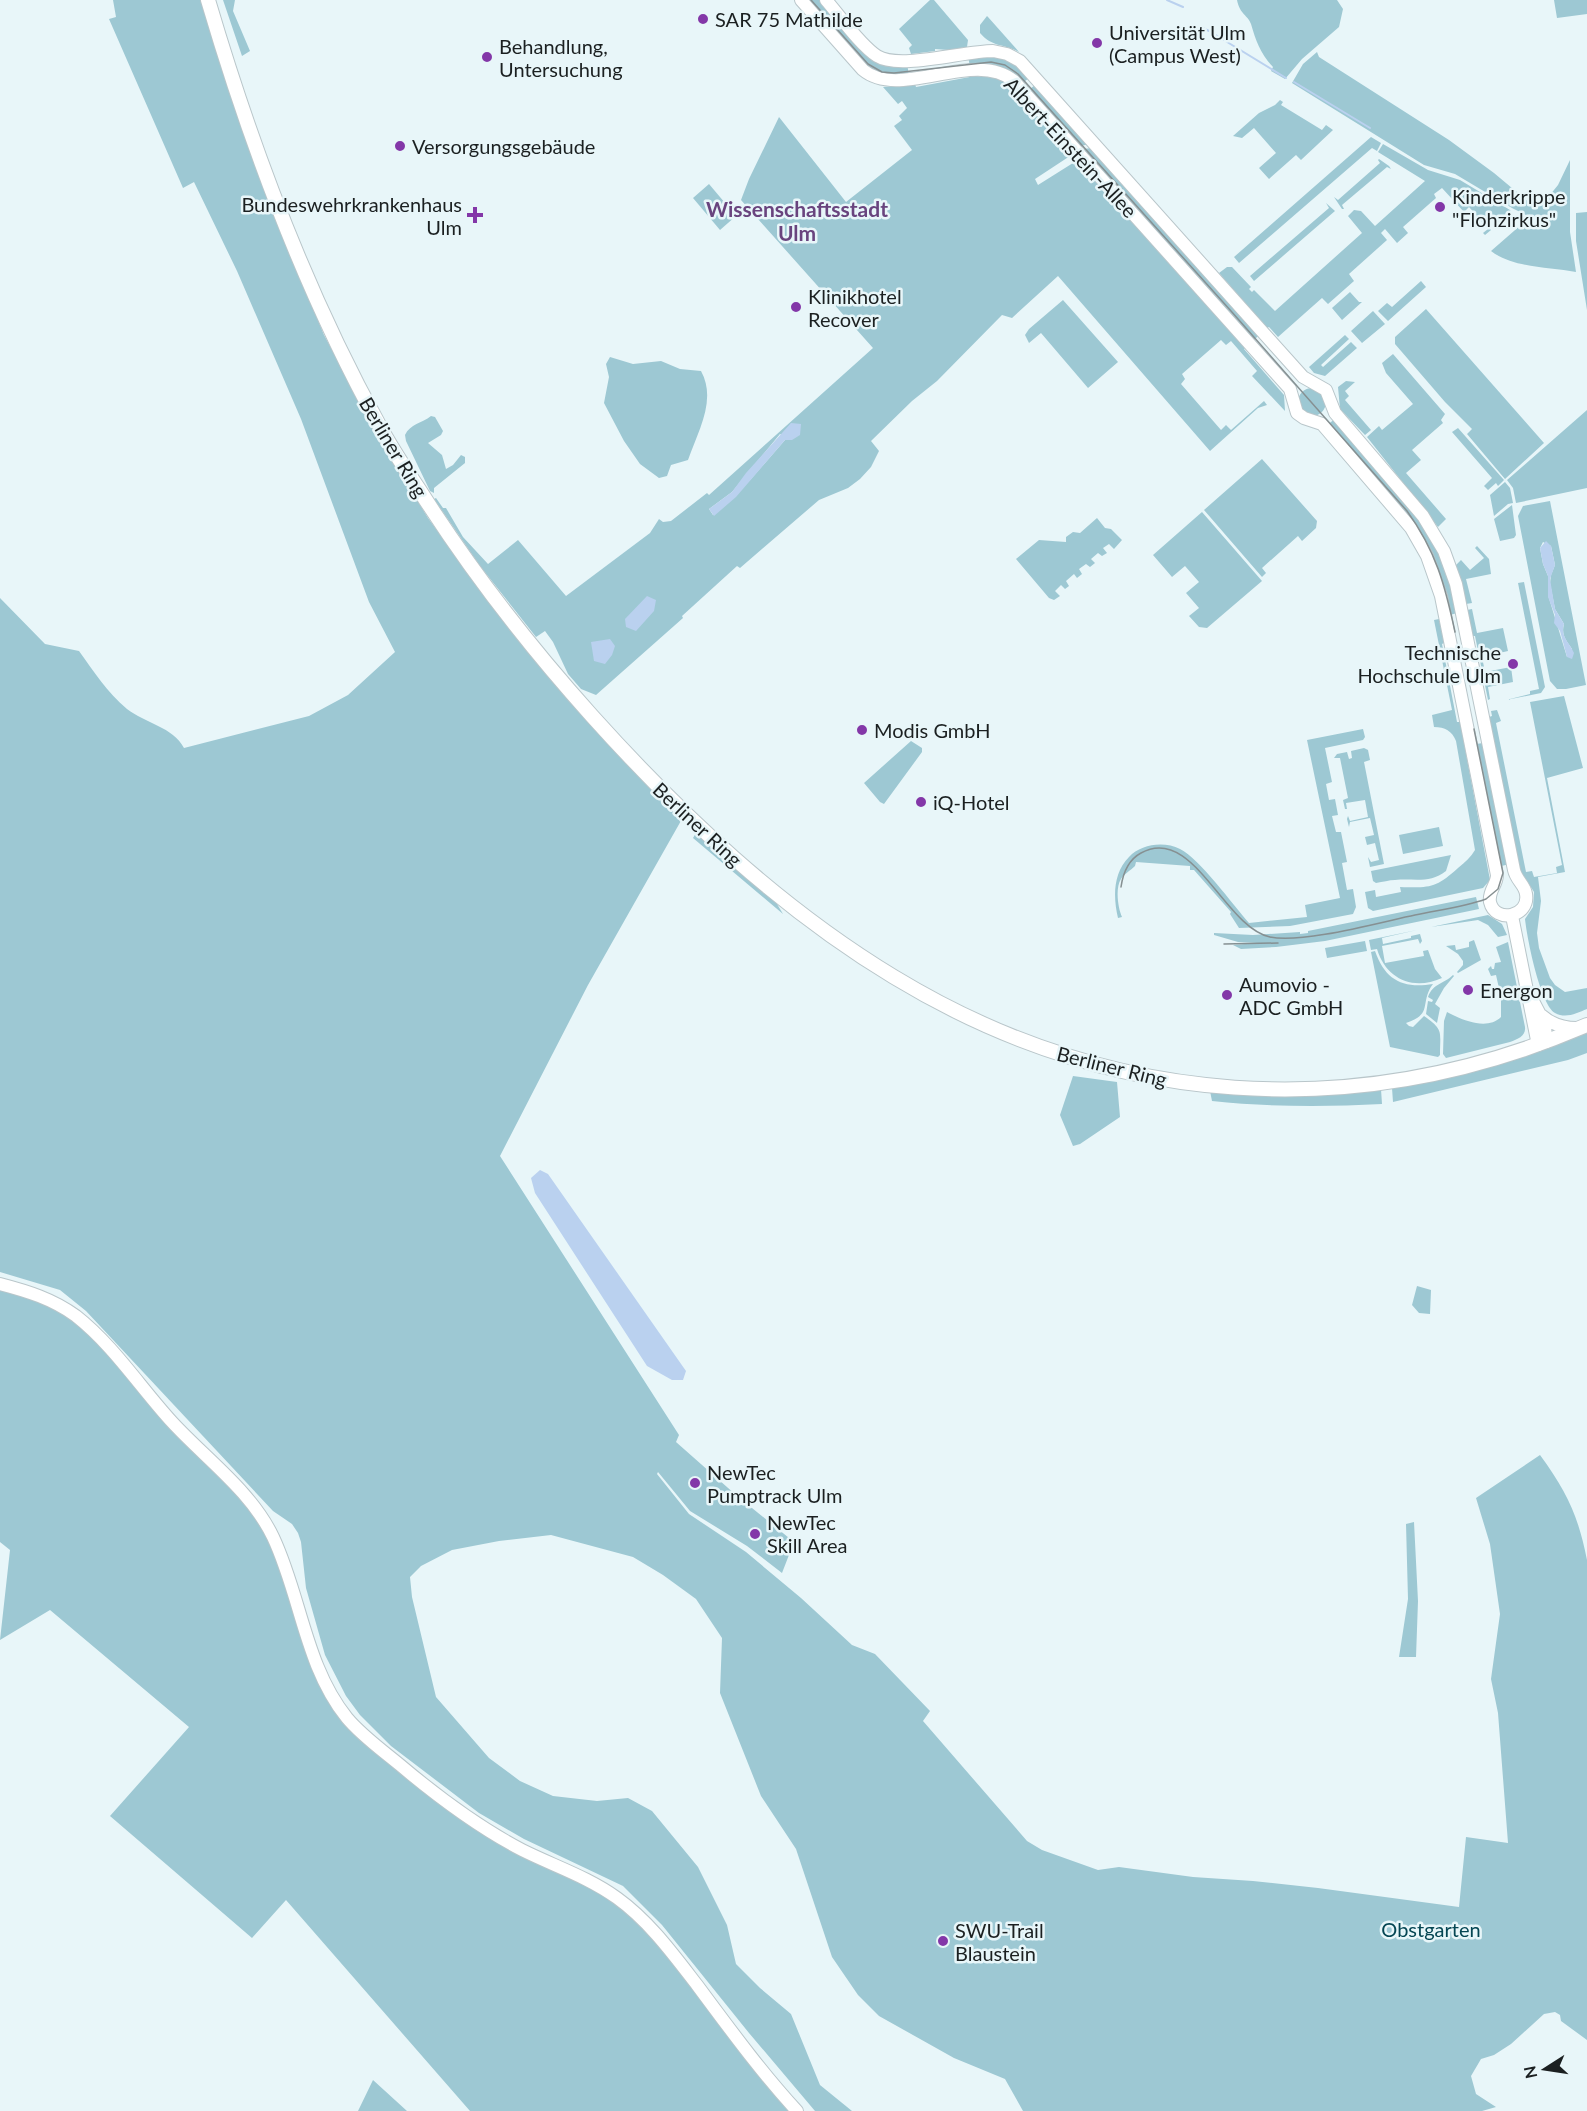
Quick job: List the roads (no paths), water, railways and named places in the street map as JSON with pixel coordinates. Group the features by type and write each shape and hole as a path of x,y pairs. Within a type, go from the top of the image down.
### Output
{"main road":[{"name":"Berliner Ring","path":"208,0 254,143 290,239 332,334 377,422 434,514 523,635 605,731 699,827 732,857 808,918 894,977 996,1029 1088,1063 1160,1079 1216,1087 1247,1089 1349,1087 1428,1075 1473,1065 1542,1043 1584,1026"}],"street":[{"name":"Albert-Einstein-Allee","path":"801,0 863,70 874,77 895,80 988,70 1005,74 1021,87 1290,389 1297,413 1323,426 1403,517 1418,539 1432,567 1441,596 1496,870 1497,879 1490,894 1492,906 1500,914 1512,916 1523,909 1526,892 1513,866 1458,594 1449,562 1424,516 1336,415 1326,390 1303,377 1018,59 999,51 973,52 899,62 884,60 869,50 826,0"},
{"path":"1021,87 1029,86 1034,76"},
{"path":"1294,399 1302,387 1314,384"},
{"path":"1312,420 1323,416 1330,403"},
{"path":"1494,885 1504,880 1519,882"},
{"path":"1512,916 1542,1043"},
{"path":"1528,991 1546,1029 1542,1043"},
{"path":"1540,1014 1548,1021 1561,1026 1584,1026"},
{"path":"0,1284 50,1300 93,1330 171,1421 250,1501 268,1527 284,1564 321,1675 333,1699 358,1731 425,1786 487,1830 593,1883 617,1898 657,1935 797,2111"}],"waterway":[{"path":"1167,0 1183,7"},
{"path":"1201,27 1209,31"},
{"path":"1214,34 1286,78"},
{"path":"1294,82 1370,128"}],"tram line":[{"path":"811,0 868,64 882,72 894,73 991,62 1005,65 1018,74 1407,511 1425,540 1438,569 1455,632"},
{"path":"1121,887 1127,867 1141,853 1160,848 1177,852 1193,864 1238,916 1253,929 1270,937 1284,938 1301,938 1342,931 1486,899 1498,889 1503,873 1474,729"},
{"path":"1224,944 1278,943"}],"place":[{"name":"SAR 75 Mathilde","path":"703,19"},
{"name":"Universität Ulm (Campus West)","path":"1097,43"},
{"name":"Behandlung, Untersuchung","path":"487,57"},
{"name":"Versorgungsgebäude","path":"400,146"},
{"name":"Kinderkrippe \"Flohzirkus\"","path":"1440,207"},
{"name":"Bundeswehrkrankenhaus Ulm","path":"475,215"},
{"name":"Klinikhotel Recover","path":"796,307"},
{"name":"Technische Hochschule Ulm","path":"1513,664"},
{"name":"Modis GmbH","path":"862,730"},
{"name":"iQ-Hotel","path":"921,802"},
{"name":"Energon","path":"1468,990"},
{"name":"Aumovio - ADC GmbH","path":"1227,995"},
{"name":"NewTec Pumptrack Ulm","path":"695,1483"},
{"name":"NewTec Skill Area","path":"755,1534"},
{"name":"SWU-Trail Blaustein","path":"943,1941"}],"district":[{"name":"Wissenschaftsstadt Ulm","path":"797,220"}],"park label":[{"name":"Obstgarten","path":"1431,1929"}]}
